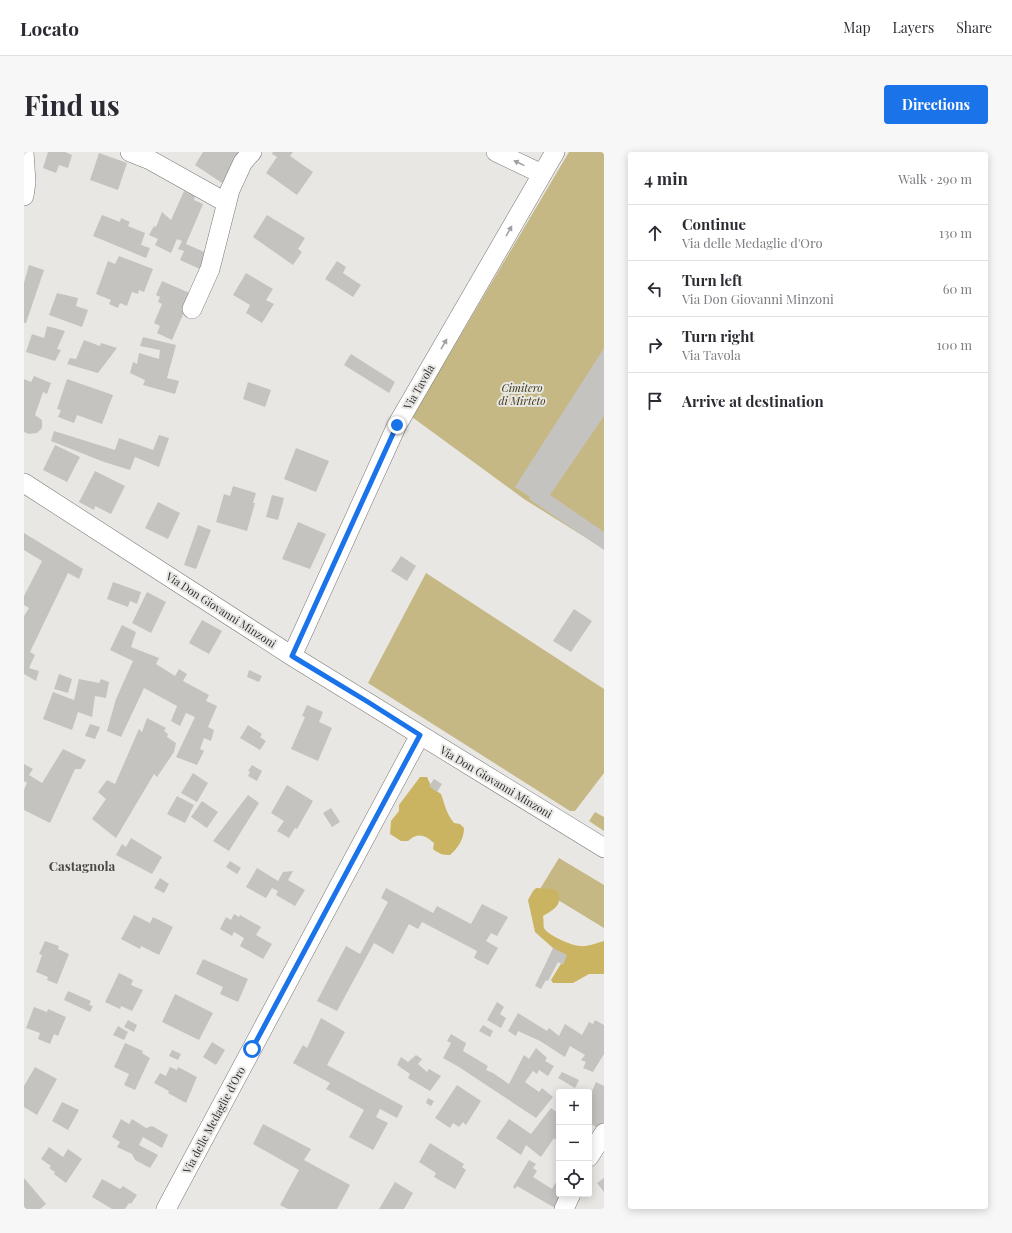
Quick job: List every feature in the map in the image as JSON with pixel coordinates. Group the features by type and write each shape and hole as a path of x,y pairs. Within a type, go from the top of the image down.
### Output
{"street":[{"path":"24,152 26,182 24,196"},
{"path":"130,152 150,160 227,203"},
{"path":"192,309 210,269 230,190 243,162 252,152"},
{"path":"496,152 542,174"},
{"name":"Via Tavola","path":"292,656 397,425 555,152"},
{"name":"Via Don Giovanni Minzoni","path":"24,483 292,656 604,848"},
{"name":"Via delle Medaglie d'Oro","path":"166,1209 420,735"},
{"path":"592,1152 604,1133"},
{"path":"564,1209 570,1197"}],"green space":[{"name":"Cimitero di Mirteto","path":"569,152 604,152 604,549 524,499 412,417"},
{"path":"426,573 604,689 604,773 575,811 570,811 368,683"},
{"path":"595,812 604,817 604,831 589,821"},
{"path":"559,858 604,885 604,928 540,889"}],"shaded area":[{"path":"420,777 427,777 432,788 441,794 451,819 454,823 460,824 464,828 460,843 450,855 441,854 435,851 433,849 434,843 424,836 415,836 408,841 401,841 390,834 391,821 399,811 399,805"},
{"path":"536,888 550,889 558,892 558,904 543,916 544,928 546,931 555,937 577,946 589,945 604,941 604,974 589,974 573,983 553,983 551,980 562,962 553,948 535,932 528,900"}],"building":[{"path":"48,152 65,152 72,155 68,168 59,165 56,173 43,168"},
{"path":"203,152 238,152 242,154 222,183 195,165"},
{"path":"273,152 293,152 290,156 313,172 297,195 266,173 277,157 272,154"},
{"path":"99,153 127,163 118,190 90,180"},
{"path":"184,191 195,196 194,200 203,204 186,244 209,254 202,270 180,260 184,251 178,249 182,241 177,239 171,253 155,245 158,239 149,235 154,226 156,227 162,212 171,220"},
{"path":"102,215 120,222 121,218 130,222 128,226 145,233 141,245 150,248 146,258 93,236"},
{"path":"267,215 305,238 298,249 302,252 293,265 253,237"},
{"path":"119,256 153,269 144,292 139,290 138,294 132,292 127,306 120,303 118,308 109,304 111,300 96,294 108,261 115,264"},
{"path":"337,261 346,267 343,273 361,285 353,297 325,279"},
{"path":"29,265 44,270 26,323 24,323 24,283"},
{"path":"246,273 273,289 266,300 274,304 262,323 246,313 250,305 233,295"},
{"path":"162,281 192,294 172,340 157,333 160,326 154,323 162,304 158,302 160,297 156,295"},
{"path":"57,293 78,298 76,306 88,310 82,327 49,315"},
{"path":"47,326 65,331 57,349 61,350 55,361 26,352 32,334 44,338"},
{"path":"143,337 176,345 167,378 179,381 175,394 143,385 145,380 130,373 133,362 137,364 139,353 159,359 160,350 140,346"},
{"path":"84,340 100,346 101,343 117,348 98,373 67,364 70,358 76,359"},
{"path":"604,348 604,416 550,495 604,532 604,550 529,499 530,497 515,487"},
{"path":"351,354 395,382 389,393 344,365"},
{"path":"34,376 51,383 47,394 43,392 35,415 42,420 42,428 37,433 29,434 24,432 24,379 31,382"},
{"path":"67,379 113,395 102,424 77,415 74,423 58,417 61,410 57,409"},
{"path":"248,382 271,390 265,407 243,399"},
{"path":"54,431 115,450 119,438 153,450 159,435 169,438 159,467 135,457 130,470 104,462 51,441"},
{"path":"55,445 80,457 67,482 43,470"},
{"path":"296,448 329,461 316,492 284,479"},
{"path":"95,471 125,486 111,514 95,506 94,510 79,502"},
{"path":"233,486 256,493 253,503 255,503 247,531 216,522 224,494 230,496"},
{"path":"272,495 284,498 278,520 266,517"},
{"path":"158,502 180,513 168,539 145,528"},
{"path":"298,522 326,534 310,569 282,559"},
{"path":"198,525 211,530 196,569 184,565"},
{"path":"24,533 83,569 79,579 68,573 30,652 35,655 29,668 39,671 36,681 24,674 24,616 29,608 24,605 24,596 42,561 24,550"},
{"path":"401,556 416,566 407,581 391,571"},
{"path":"113,582 141,592 137,604 130,601 128,607 107,599"},
{"path":"147,592 166,602 151,633 132,623"},
{"path":"574,609 592,621 571,652 553,641"},
{"path":"202,620 222,631 209,654 189,643"},
{"path":"122,625 136,632 131,647 159,658 156,664 175,676 179,669 187,674 183,681 209,695 206,701 217,706 208,727 214,730 211,741 204,738 200,749 204,751 197,765 176,757 195,717 186,713 180,726 171,721 177,706 144,688 121,737 107,731 116,699 133,661 110,650"},
{"path":"249,670 262,676 259,682 247,677"},
{"path":"59,674 72,679 68,693 54,689"},
{"path":"79,679 99,683 101,679 109,682 106,698 95,696 92,717 78,712 72,730 43,719 53,692 74,700"},
{"path":"307,705 323,712 319,722 332,728 318,761 291,749 305,717 302,716"},
{"path":"147,718 166,728 164,731 168,734 167,737 176,743 174,752 157,777 154,774 116,838 92,819 106,799 98,792 107,780 115,784 139,729 142,732"},
{"path":"90,724 100,727 95,739 85,736"},
{"path":"248,725 262,734 260,737 266,741 260,750 240,738"},
{"path":"63,749 86,760 81,769 75,769 50,823 24,810 24,790 27,783 24,781 24,764 33,769 29,775 42,783"},
{"path":"252,765 262,771 257,781 248,776 250,772 248,771"},
{"path":"193,773 208,783 197,802 181,793"},
{"path":"434,779 442,784 437,792 429,786"},
{"path":"287,785 313,801 297,829 295,828 289,838 277,831 284,821 271,813"},
{"path":"248,795 259,803 229,851 213,841"},
{"path":"177,796 194,805 185,823 167,814"},
{"path":"202,801 218,812 207,828 191,817"},
{"path":"331,808 340,822 332,827 323,813"},
{"path":"131,838 162,857 152,874 116,855 122,844 126,847"},
{"path":"230,861 241,868 237,874 226,867"},
{"path":"257,868 278,881 283,872 293,871 288,880 305,890 295,906 276,895 278,891 272,888 266,898 246,887"},
{"path":"160,878 169,884 164,893 154,888"},
{"path":"386,888 433,913 437,906 471,924 482,904 508,917 497,936 491,933 486,941 498,948 488,965 474,958 477,951 422,922 418,929 409,924 393,954 374,943 337,1011 317,1001 346,946 360,954 388,902 381,898"},
{"path":"234,914 239,917 240,915 261,927 256,935 272,944 263,959 240,946 244,938 234,932 232,936 220,929 226,917 231,920"},
{"path":"134,915 150,923 153,917 173,927 159,955 141,946 140,949 121,939"},
{"path":"45,941 59,946 58,949 69,954 57,984 47,980 48,977 36,972 42,955 39,954"},
{"path":"553,948 567,955 563,965 558,962 548,981 546,980 541,989 535,986"},
{"path":"203,959 248,979 238,1002 220,994 223,987 196,974"},
{"path":"119,973 133,980 131,985 143,990 132,1011 121,1006 120,1009 105,1002"},
{"path":"68,991 91,1001 89,1005 93,1006 90,1012 64,1000"},
{"path":"175,994 213,1013 199,1040 162,1022"},
{"path":"497,1002 504,1007 500,1014 506,1018 501,1028 487,1020"},
{"path":"34,1007 47,1012 48,1009 66,1017 58,1036 54,1034 50,1044 38,1039 40,1033 26,1028"},
{"path":"518,1013 547,1031 549,1028 559,1036 565,1024 582,1035 589,1022 593,1024 595,1020 604,1025 604,1054 593,1072 583,1068 586,1062 581,1060 585,1055 570,1046 565,1057 540,1041 518,1031 516,1036 508,1031"},
{"path":"321,1018 345,1032 327,1065 403,1106 397,1118 380,1109 376,1117 388,1123 373,1150 349,1137 364,1110 326,1089 330,1083 293,1063 303,1045 307,1048"},
{"path":"128,1020 137,1025 134,1032 124,1027"},
{"path":"483,1025 493,1031 490,1037 479,1031"},
{"path":"118,1026 128,1032 124,1040 113,1035"},
{"path":"451,1034 466,1043 463,1051 488,1066 486,1070 509,1084 524,1055 529,1059 536,1048 547,1058 545,1061 554,1066 548,1076 539,1070 537,1074 533,1071 525,1082 539,1092 542,1088 553,1097 536,1118 443,1058 451,1043 447,1041"},
{"path":"212,1042 225,1050 216,1065 203,1057"},
{"path":"125,1043 143,1051 142,1053 150,1058 135,1090 124,1085 129,1074 114,1067"},
{"path":"172,1050 181,1054 178,1060 169,1056"},
{"path":"416,1055 422,1059 418,1064 427,1072 429,1069 441,1076 430,1091 408,1078 410,1074 397,1065 401,1057 408,1062"},
{"path":"35,1067 57,1079 37,1115 24,1107 24,1086"},
{"path":"170,1067 177,1070 178,1067 197,1077 186,1103 154,1083 160,1073 166,1076"},
{"path":"562,1072 579,1080 575,1088 558,1078"},
{"path":"596,1082 604,1086 604,1123 598,1128 592,1125 592,1091"},
{"path":"457,1085 481,1101 466,1125 463,1122 459,1127 453,1123 450,1128 435,1118"},
{"path":"428,1098 434,1101 431,1106 426,1103"},
{"path":"62,1102 79,1110 68,1130 52,1121"},
{"path":"551,1108 556,1112 556,1140 554,1138 541,1157 526,1145 521,1155 496,1138 509,1119 531,1134"},
{"path":"121,1119 129,1124 132,1119 146,1128 152,1126 168,1135 162,1148 143,1137 139,1145 158,1155 150,1168 135,1160 132,1154 117,1147 120,1142 112,1137"},
{"path":"263,1124 311,1149 304,1160 350,1185 337,1209 288,1209 280,1205 299,1170 253,1144"},
{"path":"430,1143 464,1164 462,1167 466,1170 455,1189 434,1177 436,1173 419,1162"},
{"path":"49,1147 63,1157 68,1149 82,1159 66,1183 54,1174 55,1172 49,1168 51,1166 41,1159"},
{"path":"529,1160 536,1164 533,1168 537,1171 533,1177 552,1189 556,1182 556,1197 561,1197 555,1208 517,1186 515,1189 513,1187"},
{"path":"24,1178 46,1204 40,1209 24,1209"},
{"path":"604,1178 604,1192 597,1183"},
{"path":"102,1179 120,1189 123,1186 137,1195 131,1204 129,1203 125,1209 112,1209 92,1197"},
{"path":"395,1182 413,1193 404,1209 379,1209"}],"district":[{"name":"Castagnola","path":"82,866"}],"route":[{"path":"252,1049 334,893 420,735 292,656 397,425"}]}
